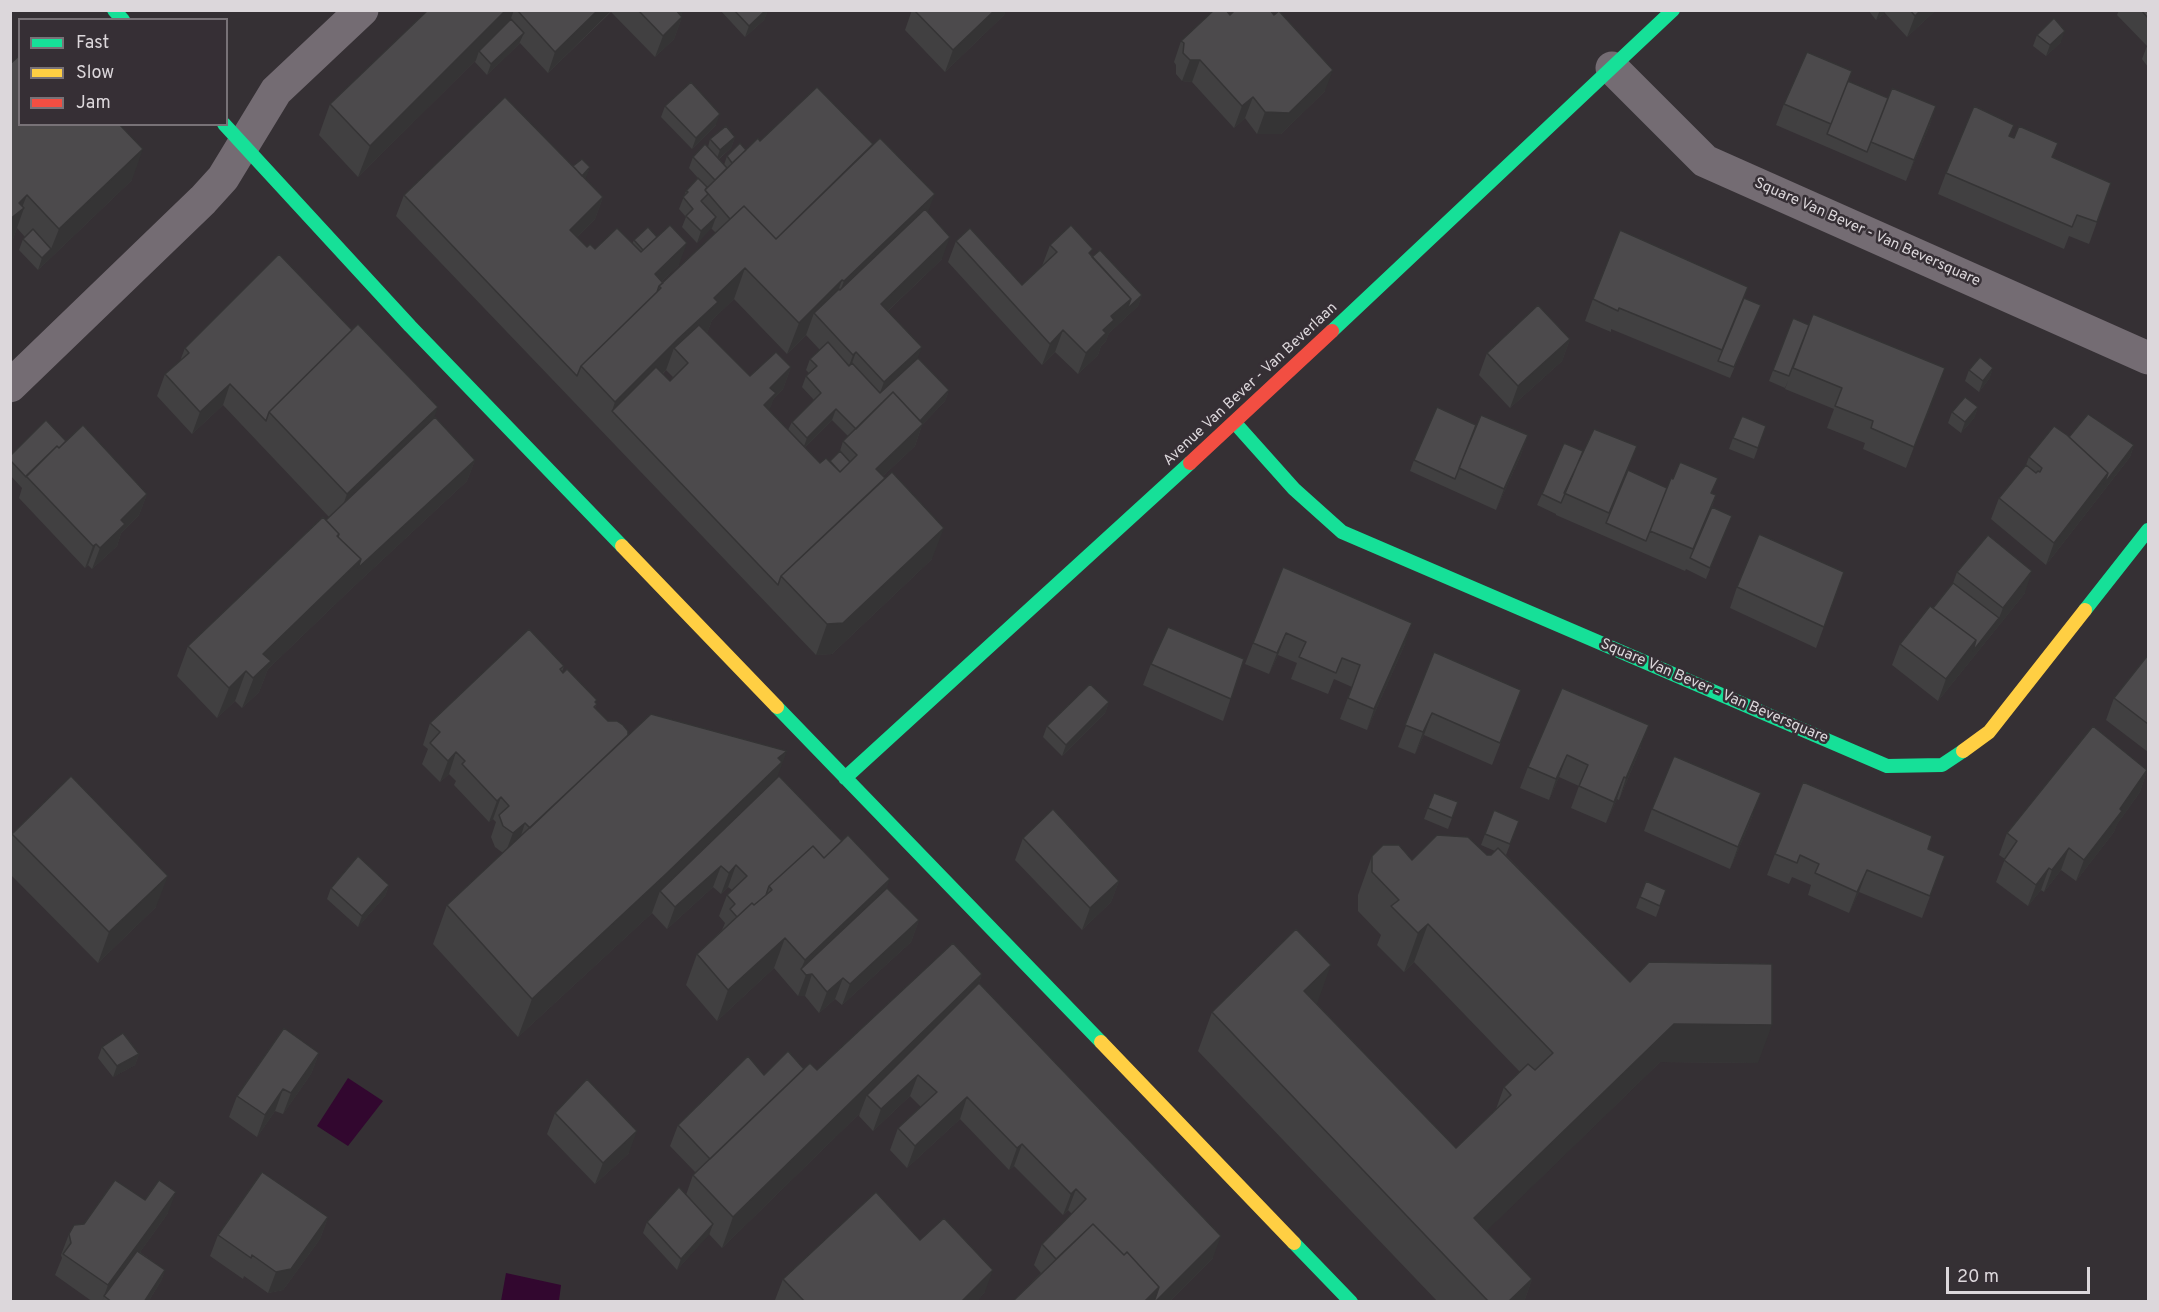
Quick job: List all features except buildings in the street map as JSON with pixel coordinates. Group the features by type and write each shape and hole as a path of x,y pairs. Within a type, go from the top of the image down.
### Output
{"street":[{"path":"10,386 203,200 223,178 234,135 276,91 362,10"},
{"name":"Avenue Van Bever - Van Beverlaan","path":"845,778 1235,423 1673,10"},
{"name":"Square Van Bever - Van Beversquare","path":"1612,68 1705,161 2148,358"},
{"path":"234,135 410,326 591,511 845,778 1351,1302"},
{"name":"Square Van Bever - Van Beversquare","path":"1235,423 1294,489 1342,531 1887,766 1942,765 1989,732 2148,530"}],"shaded area":[{"path":"348,1078 383,1101 348,1146 317,1126"},
{"path":"506,1273 561,1285 559,1301 501,1301"}],"traffic: fast":[{"path":"114,10 121,18"},
{"path":"1332,331 1673,10"},
{"path":"226,126 410,326 622,546"},
{"path":"1235,423 1294,489 1342,532 1887,766 1942,765 1963,751"},
{"path":"845,778 1190,463"},
{"path":"2085,610 2148,530"},
{"path":"777,707 1101,1042"},
{"path":"1294,1243 1351,1302"}],"traffic: slow":[{"path":"622,546 777,707"},
{"path":"1963,751 1989,732 2085,610"},
{"path":"1101,1042 1294,1243"}],"traffic: jam":[{"path":"1190,463 1332,331"}]}
